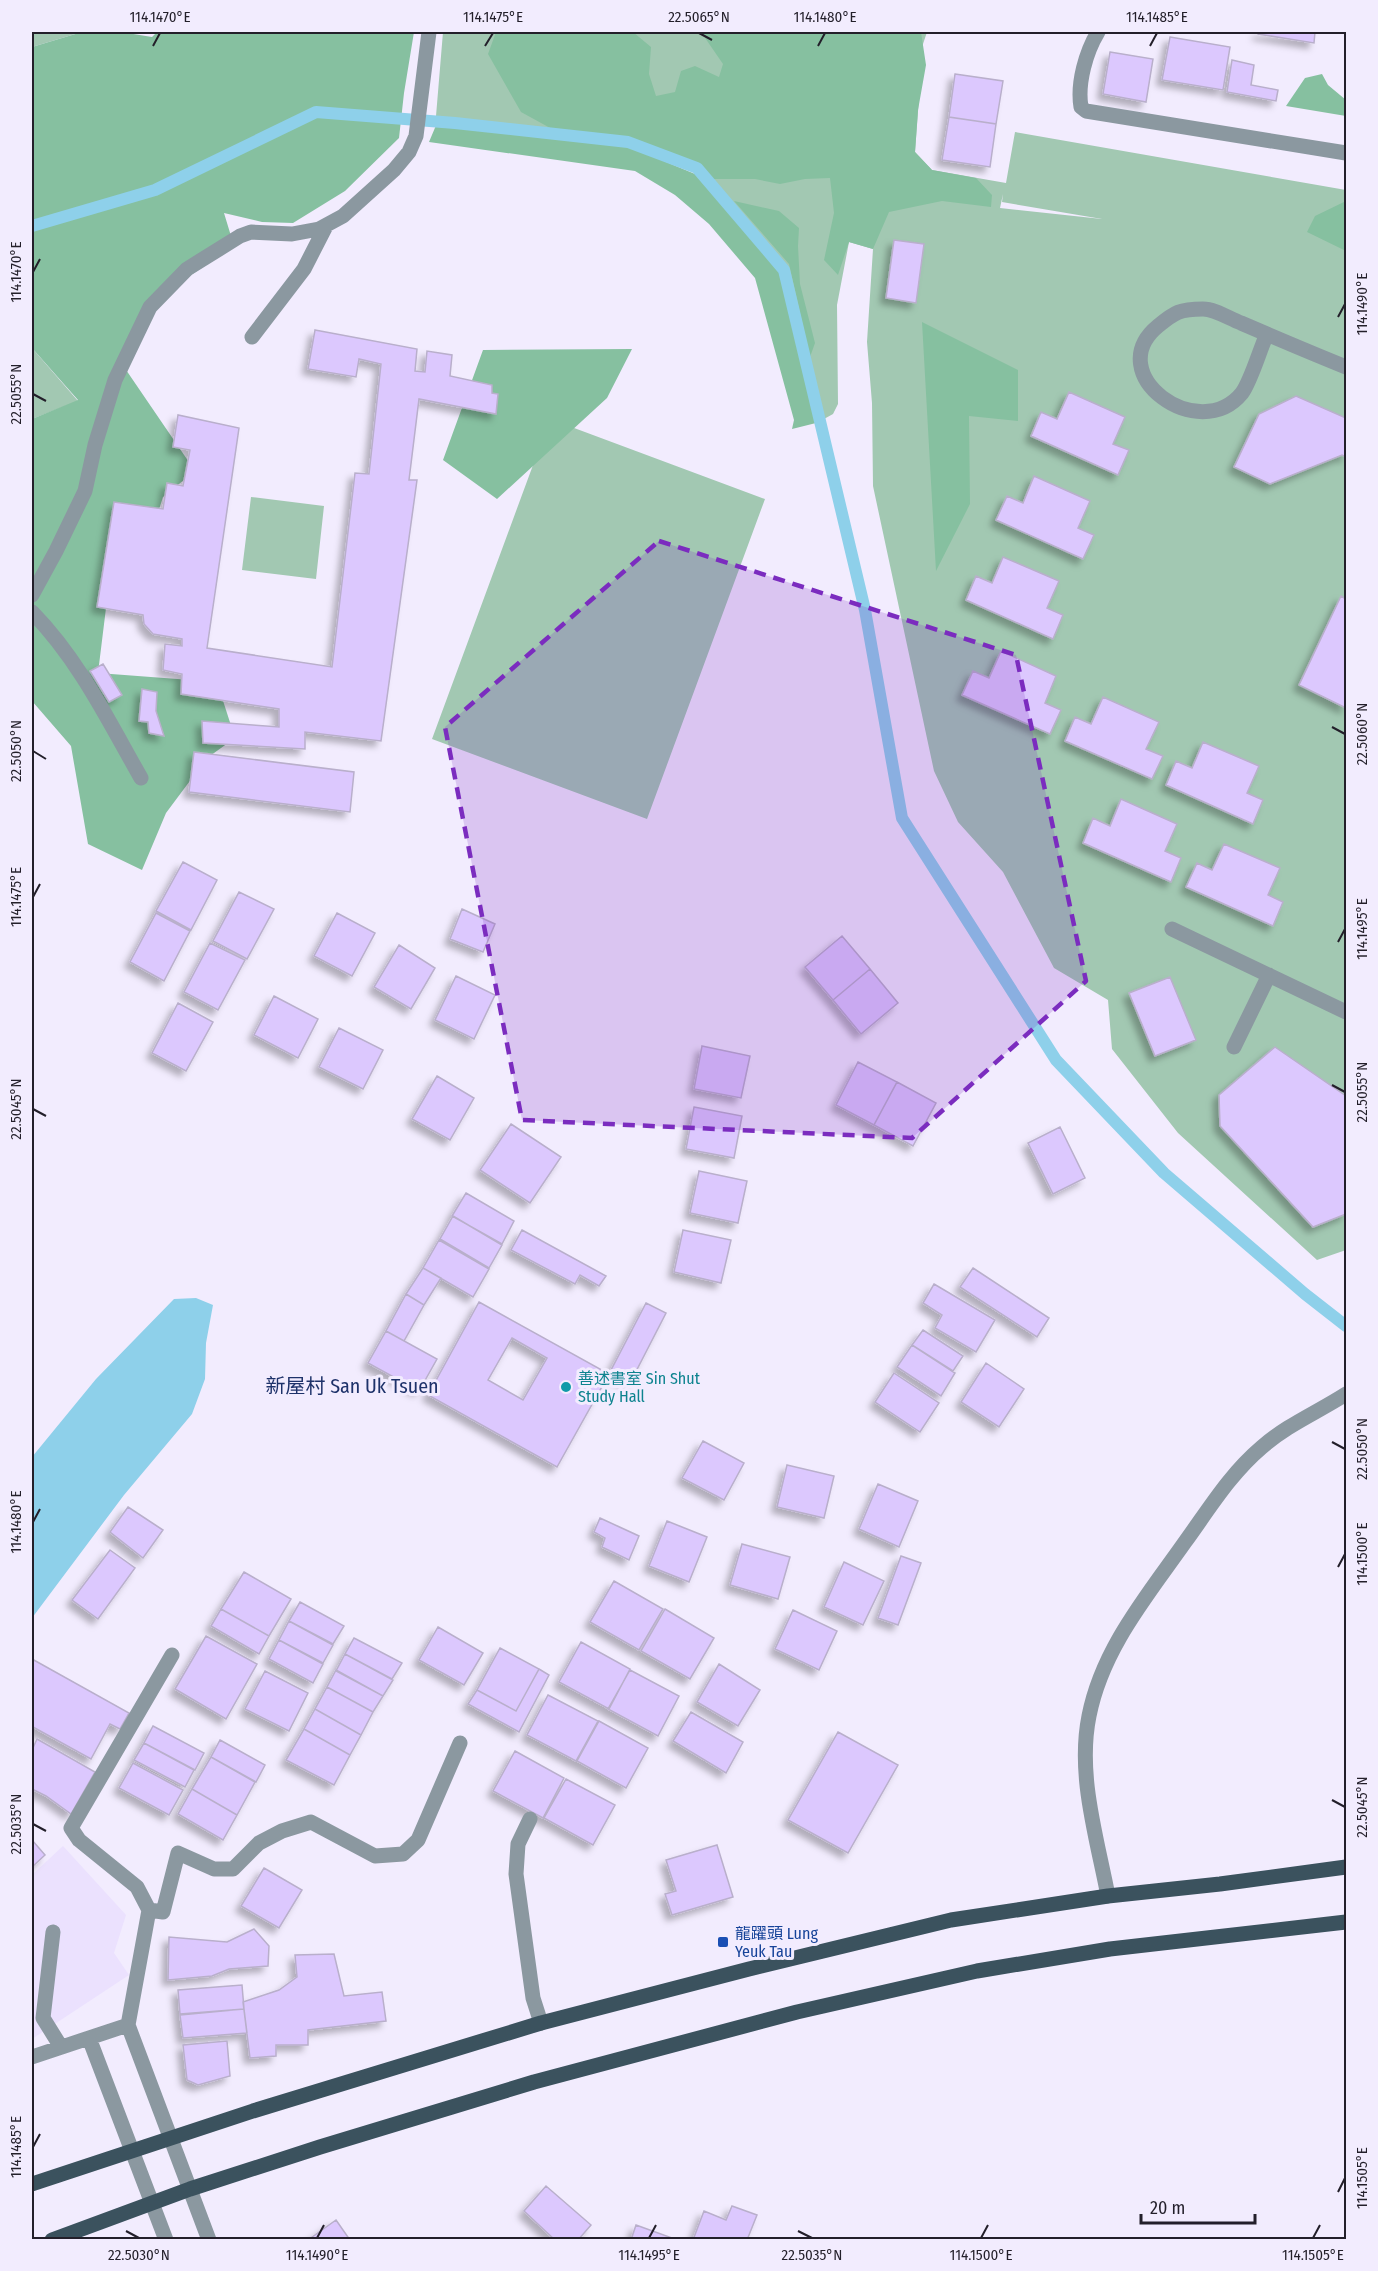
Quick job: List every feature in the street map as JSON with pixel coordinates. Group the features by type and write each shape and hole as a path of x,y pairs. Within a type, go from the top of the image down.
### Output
{"main road":[{"path":"32,2184 171,2138 541,2023 951,1920 1108,1896 1347,1867"},
{"path":"52,2240 190,2189 288,2157 534,2082 797,2012 977,1971 1110,1949 1347,1922"}],"street":[{"path":"32,594 85,492 95,445 115,380 150,307 187,269 240,236 251,232 292,234 326,226 343,216 394,170 409,152 416,136 429,32"},
{"path":"1098,32 1088,50 1079,98 1081,107 1086,111 1347,153"},
{"path":"252,337 304,268 326,226"},
{"path":"1267,334 1242,392 1228,405 1211,411 1184,410 1160,398 1144,377 1140,353 1149,334 1175,312 1206,309 1267,334 1347,367"},
{"path":"32,612 72,659 141,778"},
{"path":"1172,929 1347,1012"},
{"path":"1234,1047 1269,975"},
{"path":"1108,1896 1087,1783 1086,1750 1089,1715 1107,1659 1125,1627 1237,1469 1289,1426 1322,1410 1347,1394"},
{"path":"172,1655 70,1828 79,1840 137,1887 149,1910 128,2025 209,2240"},
{"path":"149,1910 163,1912 178,1852 213,1869 233,1869 259,1843 282,1831 311,1822 375,1856 403,1854 417,1840 460,1743"},
{"path":"530,1819 518,1845 516,1874 533,1998 541,2023"},
{"path":"53,1932 43,2018 61,2047"},
{"path":"32,2057 128,2025"},
{"path":"89,2038 166,2240"}],"highlighted area":[{"path":"659,541 1016,655 1086,981 912,1138 522,1120 445,727"}],"shaded area":[{"path":"63,1846 126,1915 114,1953 129,1975 32,2039 32,1875"}],"green space":[{"path":"32,32 82,32 32,47"},
{"path":"82,32 121,32 152,37 157,32 414,32 399,138 345,191 293,223 262,222 224,213 234,246 166,292 122,364 195,471 163,497 135,584 106,608 98,673 217,682 235,738 207,758 166,813 142,870 88,844 71,746 32,701 32,419 78,400 32,348 32,47"},
{"path":"443,32 927,32 923,44 915,152 932,170 1006,183 1015,132 1346,190 1346,1250 1317,1260 1178,1133 1112,1049 1108,1000 1054,968 1003,872 958,822 934,771 873,486 872,403 867,342 873,249 849,242 837,305 838,404 833,414 824,419 786,268 698,167 628,140 436,116","holes":["1003,194 1002,202 1102,219 1000,208"]},
{"path":"496,32 633,32 651,47 649,74 656,96 675,92 681,71 695,66 719,77 723,64 701,32 921,32 926,65 918,110 915,152 932,170 976,178 992,195 991,207 942,201 889,212 873,249 849,242 838,275 824,260 834,213 830,178 805,179 780,184 755,179 710,179 698,164 629,138 552,129 521,112 488,54"},
{"path":"1322,74 1328,85 1346,100 1346,116 1286,106 1305,78"},
{"path":"437,123 628,146 695,174 781,272 816,423 792,429 794,420 755,278 709,224 675,195 635,171 429,142"},
{"path":"734,201 779,211 799,228 800,284 815,343 810,357 789,264"},
{"path":"1346,201 1346,251 1307,232 1315,216"},
{"path":"922,322 1018,370 1018,421 969,416 970,504 936,571"},
{"path":"32,348 78,401 32,419"},
{"path":"632,349 607,398 497,499 443,460 483,350"},
{"path":"550,419 765,499 647,819 432,739"},
{"path":"251,497 324,506 316,579 242,570"}],"water":[{"path":"196,1298 213,1305 206,1343 205,1379 192,1414 124,1495 32,1618 32,1457 96,1379 174,1299"}],"building":[{"path":"1258,32 1315,32 1314,43 1258,34"},
{"path":"1170,37 1230,47 1223,90 1162,80"},
{"path":"1110,52 1153,59 1146,102 1103,94"},
{"path":"1232,60 1254,65 1251,85 1278,90 1276,101 1227,92"},
{"path":"955,74 1003,81 996,124 949,117"},
{"path":"949,117 996,124 990,167 942,160"},
{"path":"894,240 924,244 916,303 886,298"},
{"path":"315,330 417,349 415,371 425,372 427,351 452,355 450,376 492,385 492,393 498,394 496,414 419,399 409,480 417,480 381,741 305,732 305,749 203,743 202,721 279,727 279,709 181,694 182,674 163,670 165,644 182,646 182,639 153,634 144,624 143,615 97,607 114,502 163,509 167,483 183,486 190,450 173,447 178,415 239,428 207,648 332,667 355,473 369,474 381,364 359,359 356,377 308,369"},
{"path":"1069,392 1125,417 1113,444 1129,450 1118,475 1031,436 1041,412 1057,419"},
{"path":"1296,396 1346,418 1346,457 1342,455 1270,484 1234,467 1259,414"},
{"path":"1034,476 1090,501 1078,528 1094,535 1083,559 996,520 1007,496 1023,503"},
{"path":"1003,557 1059,581 1047,608 1063,615 1053,639 966,600 976,576 992,583"},
{"path":"1341,596 1346,599 1346,708 1299,685"},
{"path":"1001,651 1056,676 1045,703 1061,710 1050,734 962,695 973,671 989,678"},
{"path":"103,664 122,695 109,702 90,671"},
{"path":"142,689 157,692 156,711 164,736 149,733 148,722 139,721"},
{"path":"1103,697 1159,722 1146,749 1163,756 1152,779 1065,741 1075,717 1091,724"},
{"path":"1203,742 1259,766 1247,793 1263,800 1253,824 1166,785 1176,761 1192,768"},
{"path":"194,752 354,772 350,812 189,792"},
{"path":"1121,799 1177,824 1165,851 1181,858 1171,882 1083,843 1093,818 1110,826"},
{"path":"1224,844 1280,868 1268,895 1283,902 1273,926 1186,887 1197,863 1212,870"},
{"path":"183,862 217,880 191,930 156,911"},
{"path":"239,892 274,909 247,959 213,941"},
{"path":"462,909 495,924 483,952 450,939"},
{"path":"156,913 190,931 164,981 130,962"},
{"path":"337,913 375,933 352,976 314,956"},
{"path":"842,936 870,969 833,1000 805,967"},
{"path":"210,943 245,960 218,1010 184,992"},
{"path":"399,945 435,968 411,1009 374,987"},
{"path":"870,969 898,1003 861,1034 833,1000"},
{"path":"456,976 495,995 474,1039 435,1020"},
{"path":"1170,977 1196,1040 1155,1056 1129,993"},
{"path":"274,996 318,1019 298,1058 254,1035"},
{"path":"178,1003 213,1022 186,1071 152,1053"},
{"path":"339,1028 383,1050 363,1089 319,1067"},
{"path":"702,1046 750,1056 741,1098 694,1089"},
{"path":"1275,1047 1346,1096 1346,1214 1313,1227 1220,1126 1219,1095"},
{"path":"858,1062 897,1082 874,1125 836,1105"},
{"path":"437,1076 474,1098 450,1140 412,1119"},
{"path":"897,1082 936,1103 913,1146 874,1125"},
{"path":"694,1107 742,1116 734,1158 686,1149"},
{"path":"511,1124 561,1157 530,1203 480,1170"},
{"path":"1060,1127 1085,1178 1053,1194 1028,1143"},
{"path":"699,1171 747,1181 738,1223 690,1213"},
{"path":"466,1193 514,1221 502,1244 452,1216"},
{"path":"453,1216 502,1245 489,1268 440,1239"},
{"path":"522,1230 606,1276 599,1286 580,1275 575,1284 511,1250"},
{"path":"683,1230 731,1240 721,1283 674,1272"},
{"path":"439,1240 489,1269 473,1297 423,1268"},
{"path":"423,1268 441,1278 424,1305 406,1294"},
{"path":"973,1268 1049,1318 1037,1337 960,1287"},
{"path":"934,1284 995,1320 976,1352 935,1328 942,1315 923,1303"},
{"path":"406,1294 424,1305 404,1341 386,1331"},
{"name":"善述書室 Sin Shut Study Hall","path":"479,1302 609,1374 557,1467 428,1395","holes":["512,1338 547,1358 523,1400 488,1380"]},
{"path":"646,1303 666,1313 630,1383 609,1374"},
{"path":"923,1330 963,1356 953,1371 912,1345"},
{"path":"386,1331 437,1359 419,1391 368,1363"},
{"path":"912,1345 955,1373 941,1396 897,1367"},
{"path":"986,1363 1024,1389 999,1427 961,1402"},
{"path":"894,1373 939,1403 920,1432 875,1402"},
{"path":"703,1441 744,1463 724,1500 682,1478"},
{"path":"787,1465 834,1476 824,1518 777,1507"},
{"path":"878,1484 918,1501 899,1547 859,1529"},
{"path":"128,1507 163,1530 143,1558 110,1532"},
{"path":"600,1518 639,1536 629,1560 602,1547 605,1538 594,1532"},
{"path":"667,1521 707,1537 689,1582 649,1566"},
{"path":"742,1544 790,1557 778,1599 730,1585"},
{"path":"110,1550 135,1568 98,1619 72,1600"},
{"path":"901,1556 921,1563 898,1625 878,1618"},
{"path":"844,1562 884,1581 863,1625 824,1607"},
{"path":"244,1572 291,1599 269,1636 221,1609"},
{"path":"614,1581 663,1609 639,1650 590,1622"},
{"path":"300,1602 344,1626 333,1644 289,1621"},
{"path":"221,1609 269,1636 259,1654 211,1626"},
{"path":"665,1609 714,1638 690,1679 641,1651"},
{"path":"793,1610 837,1631 819,1670 775,1649"},
{"path":"289,1621 333,1645 323,1663 279,1640"},
{"path":"438,1627 483,1653 464,1685 419,1660"},
{"path":"206,1636 257,1664 226,1719 175,1689"},
{"path":"354,1638 402,1663 392,1679 345,1654"},
{"path":"279,1640 323,1664 313,1683 269,1659"},
{"path":"581,1642 630,1669 609,1709 559,1682"},
{"path":"500,1648 539,1669 516,1711 477,1690"},
{"path":"345,1654 393,1680 383,1696 336,1671"},
{"path":"32,1659 129,1713 120,1729 110,1724 91,1759 32,1728"},
{"path":"719,1664 760,1690 738,1726 697,1702"},
{"path":"539,1669 549,1675 519,1732 468,1704 477,1690 516,1711"},
{"path":"336,1670 383,1696 373,1712 327,1687"},
{"path":"630,1670 679,1696 658,1736 608,1709"},
{"path":"265,1671 308,1693 289,1731 245,1709"},
{"path":"327,1687 373,1712 361,1735 315,1709"},
{"path":"548,1695 598,1721 576,1761 527,1735"},
{"path":"315,1709 361,1735 350,1755 304,1729"},
{"path":"691,1712 743,1742 726,1773 673,1741"},
{"path":"599,1721 648,1748 626,1788 577,1761"},
{"path":"153,1726 204,1753 195,1770 144,1743"},
{"path":"304,1729 350,1755 334,1785 286,1760"},
{"path":"838,1732 898,1765 848,1853 788,1820"},
{"path":"37,1739 95,1772 71,1814 32,1789 32,1750"},
{"path":"220,1740 265,1765 256,1782 211,1757"},
{"path":"144,1743 194,1770 185,1787 134,1760"},
{"path":"515,1751 564,1778 543,1818 493,1791"},
{"path":"211,1757 255,1782 237,1815 192,1789"},
{"path":"133,1763 183,1790 169,1815 119,1788"},
{"path":"566,1779 615,1805 593,1845 544,1818"},
{"path":"192,1789 237,1815 223,1840 178,1814"},
{"path":"32,1840 45,1855 32,1867"},
{"path":"717,1845 733,1897 672,1915 665,1894 676,1891 666,1860"},
{"path":"264,1868 302,1890 279,1928 241,1906"},
{"path":"254,1929 269,1946 268,1966 229,1969 212,1976 168,1980 169,1937 227,1942"},
{"path":"334,1954 344,1996 382,1992 386,2021 308,2030 308,2045 276,2045 276,2056 250,2058 243,2002 279,1990 297,1977 295,1955"},
{"path":"242,1985 244,2009 180,2014 178,1990"},
{"path":"244,2009 247,2033 183,2038 180,2015"},
{"path":"227,2041 230,2076 198,2085 187,2080 183,2045"},
{"path":"546,2186 591,2225 578,2240 555,2240 524,2211"},
{"path":"732,2206 757,2215 747,2240 693,2240 704,2211 726,2220"},
{"path":"336,2220 350,2240 308,2240"},
{"path":"636,2225 672,2238 672,2240 631,2240"}],"waterway":[{"path":"32,226 155,190 316,112 455,123 628,142 697,168 784,270 865,610 902,818 1056,1060 1164,1173 1305,1294 1346,1326"}],"place":[{"name":"善述書室 Sin Shut Study Hall","path":"566,1387"},
{"name":"龍躍頭 Lung Yeuk Tau","path":"723,1942"}],"district":[{"name":"新屋村 San Uk Tsuen","path":"352,1386"}]}
